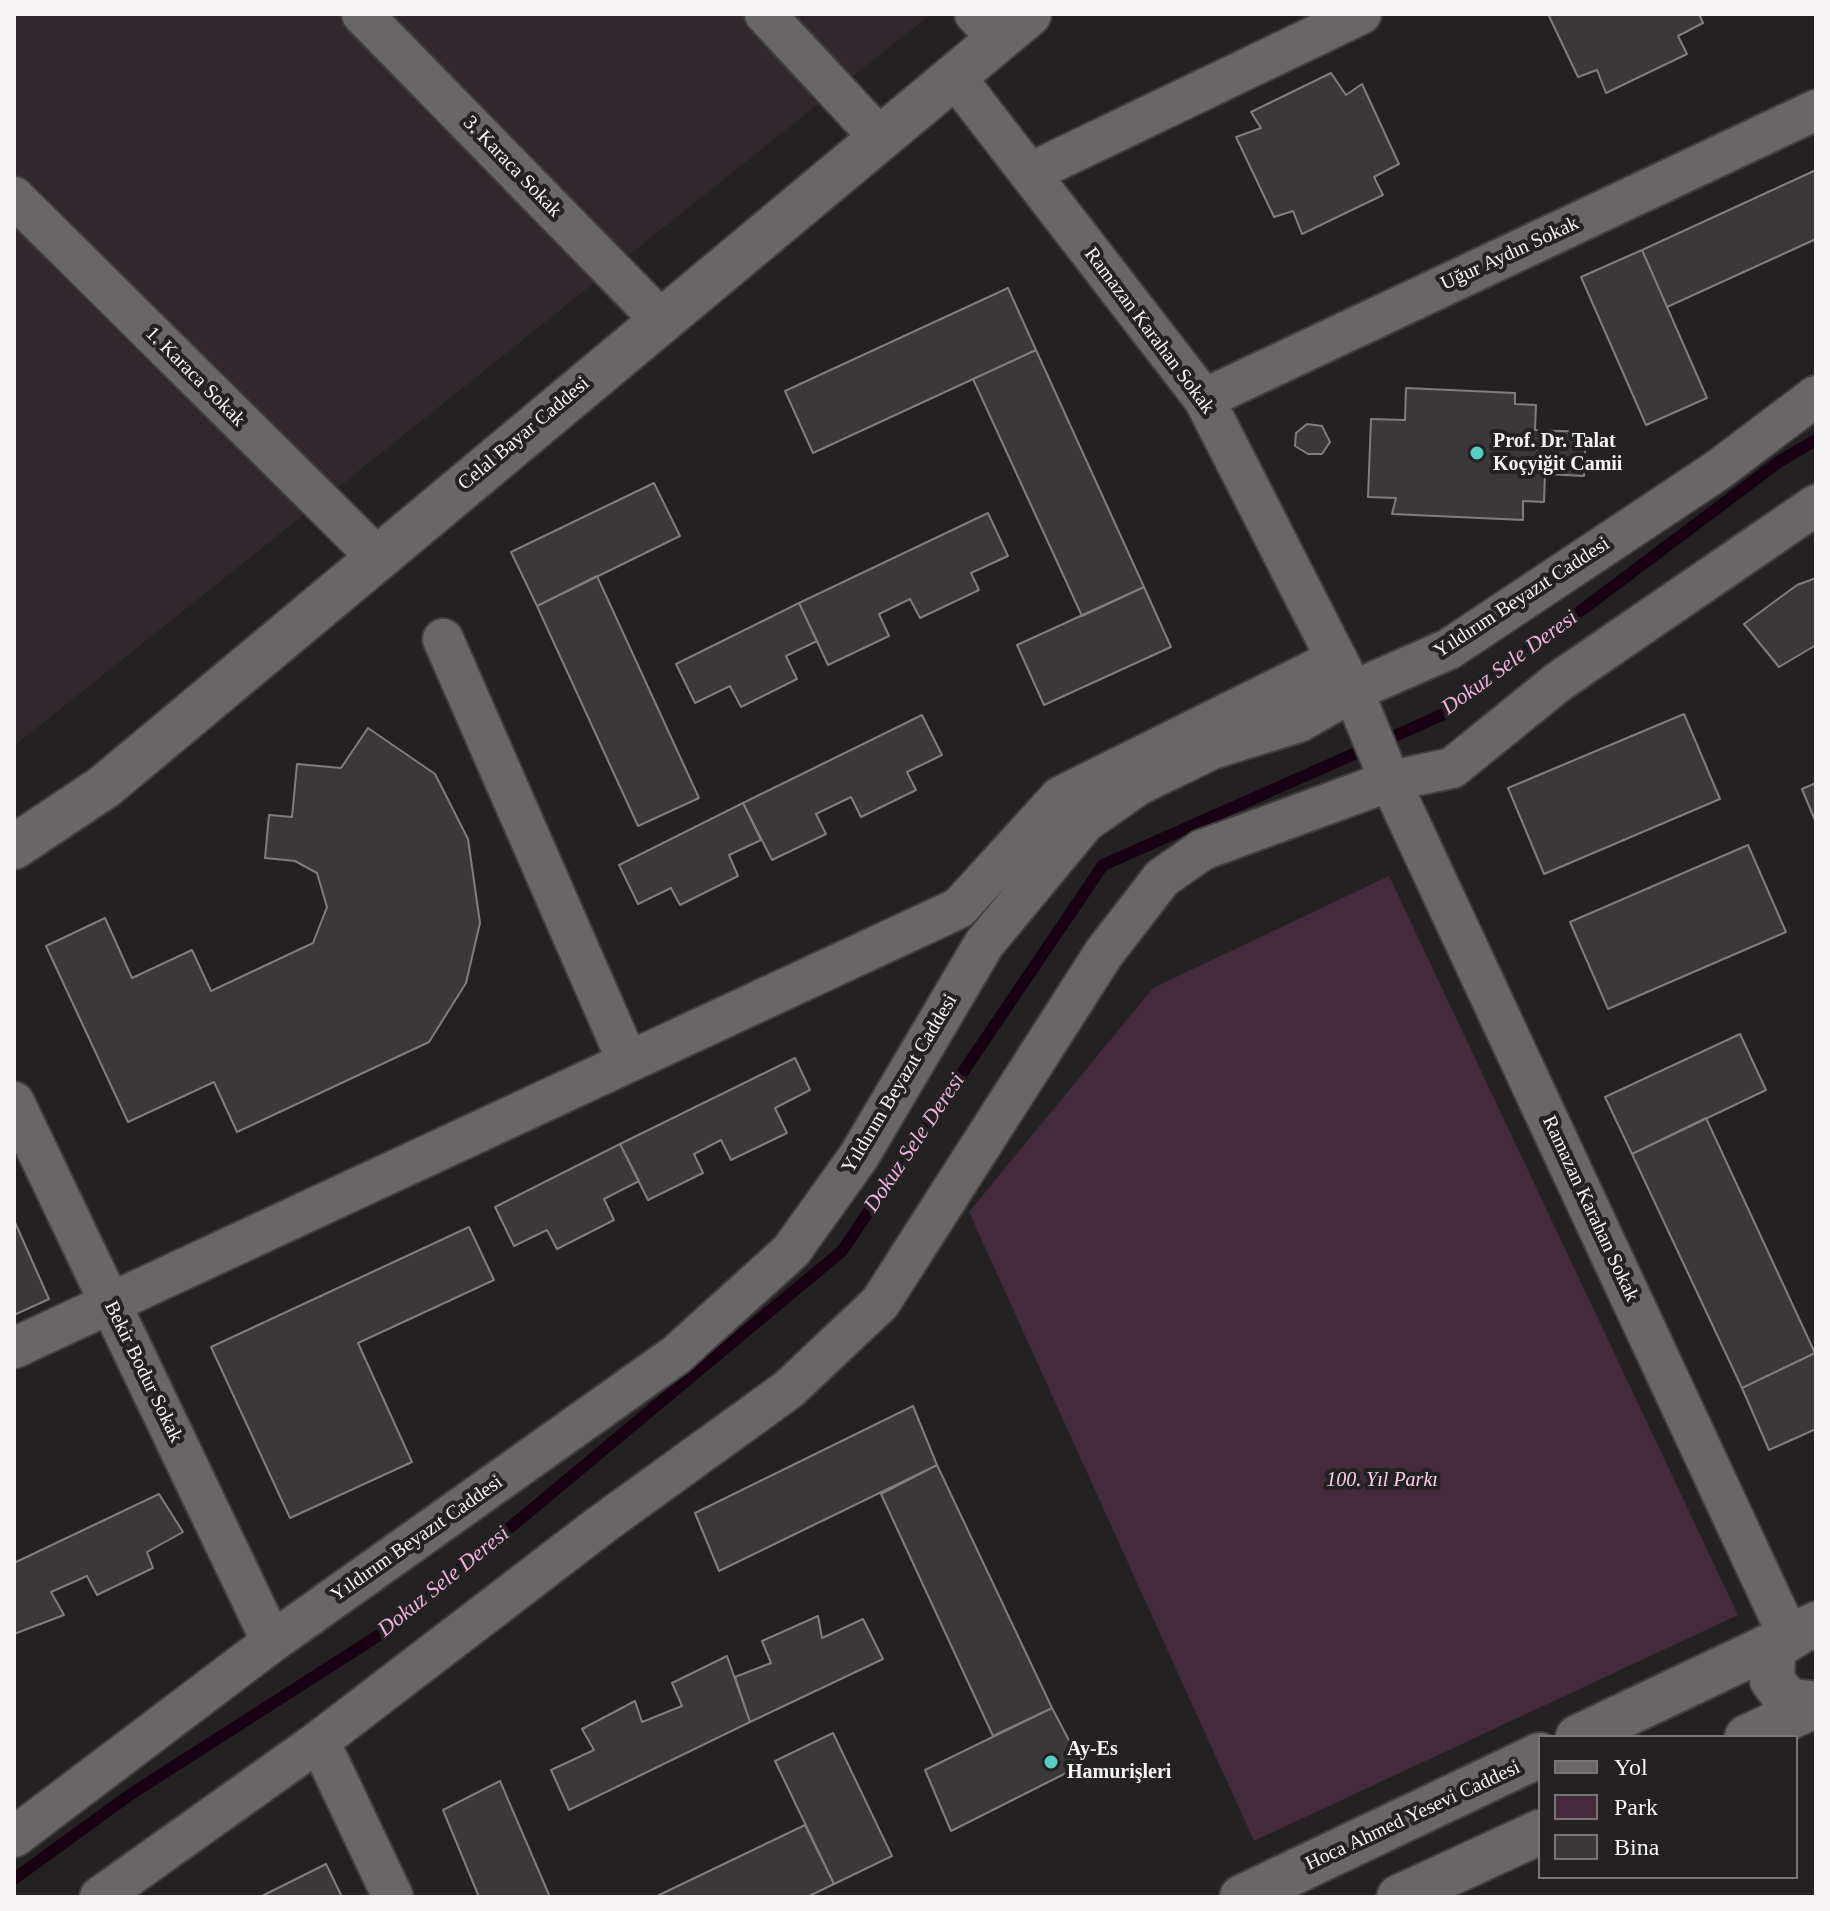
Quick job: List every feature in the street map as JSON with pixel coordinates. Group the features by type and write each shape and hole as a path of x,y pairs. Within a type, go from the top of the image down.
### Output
{"main road":[{"name":"Celal Bayar Caddesi","path":"14,847 104,787 881,139 955,77 1001,22"},
{"path":"1807,1631 1773,1655 1772,1680 1787,1700 1816,1704"},
{"path":"1582,1735 1807,1631"},
{"path":"1751,1735 1816,1704"},
{"name":"Hoca Ahmed Yesevi Caddesi","path":"1242,1897 1538,1756"},
{"path":"1399,1897 1538,1833"}],"street":[{"name":"3. Karaca Sokak","path":"362,14 661,320"},
{"path":"765,14 881,139"},
{"path":"1030,173 1361,14"},
{"name":"Ramazan Karahan Sokak","path":"955,77 1204,399 1345,675 1390,781 1807,1631"},
{"name":"Uğur Aydın Sokak","path":"1204,399 1816,110"},
{"name":"1. Karaca Sokak","path":"14,197 377,557"},
{"name":"Yıldırım Beyazıt Caddesi","path":"14,1837 272,1642 676,1355 791,1251 859,1156 984,944 1085,822 1138,785 1199,755 1299,722 1345,675 1449,649 1718,470 1816,396"},
{"path":"100,1897 319,1741 601,1525 789,1389 880,1303 1104,953 1162,878 1202,850 1390,781 1452,768 1558,682 1816,505"},
{"path":"443,639 628,1062"},
{"path":"14,1348 959,908 1060,797 1345,675"},
{"name":"Bekir Bodur Sokak","path":"14,1102 272,1642"},
{"path":"319,1741 393,1897"}],"shaded area":[{"path":"14,14 931,14 14,746"}],"green space":[{"name":"100. Yıl Parkı","path":"1389,876 1738,1615 1254,1841 969,1212 1153,988"}],"building":[{"path":"1548,14 1699,14 1703,23 1678,36 1687,54 1606,93 1597,70 1578,77"},
{"path":"1331,73 1346,95 1362,84 1399,164 1374,177 1383,195 1302,234 1293,211 1274,217 1236,137 1261,128 1251,112"},
{"path":"1816,170 1816,239 1667,307 1642,250"},
{"path":"1642,250 1707,398 1646,425 1581,277"},
{"path":"1008,288 1036,350 813,453 785,391"},
{"path":"1036,350 1144,587 1082,616 973,379"},
{"name":"Prof. Dr. Talat Koçyiğit Camii","path":"1406,388 1515,393 1515,404 1536,405 1535,430 1586,432 1584,476 1545,474 1544,502 1523,501 1523,520 1392,514 1396,498 1368,497 1371,419 1405,420"},
{"path":"1307,424 1322,426 1330,442 1322,454 1308,454 1295,446 1296,433"},
{"path":"654,483 680,536 537,606 511,552"},
{"path":"988,513 1008,556 971,573 979,590 920,618 910,599 879,614 889,636 828,665 799,603"},
{"path":"597,576 699,798 638,826 537,606"},
{"path":"1816,578 1816,645 1779,667 1744,624 1797,585"},
{"path":"1144,587 1171,647 1044,705 1017,645"},
{"path":"799,603 817,641 786,656 797,679 741,707 730,686 695,703 676,664"},
{"path":"1684,714 1720,799 1544,874 1508,788"},
{"path":"922,715 942,755 907,772 916,790 861,817 851,797 816,814 826,834 772,860 743,803"},
{"path":"368,728 435,774 468,839 480,923 466,983 429,1042 237,1132 214,1082 128,1122 46,946 105,918 132,978 192,950 211,991 313,943 327,907 317,873 295,861 265,858 269,815 292,817 297,764 341,768"},
{"path":"1816,783 1816,823 1802,789"},
{"path":"743,803 761,840 729,855 738,876 680,905 671,888 638,904 619,865"},
{"path":"1748,845 1786,932 1608,1009 1570,922"},
{"path":"1740,1034 1766,1090 1632,1154 1605,1097"},
{"path":"795,1058 810,1090 775,1108 787,1133 731,1160 721,1140 694,1154 703,1173 648,1200 620,1144"},
{"path":"1706,1118 1815,1353 1742,1388 1632,1154"},
{"path":"620,1144 639,1181 604,1199 614,1220 557,1249 547,1230 514,1246 495,1207"},
{"path":"14,1220 49,1299 14,1315"},
{"path":"469,1227 494,1280 358,1343 412,1462 290,1518 211,1347"},
{"path":"1815,1353 1816,1429 1769,1450 1742,1388"},
{"path":"913,1406 937,1465 719,1571 695,1513"},
{"path":"937,1465 1052,1708 993,1736 881,1494"},
{"path":"159,1494 183,1532 147,1552 153,1568 97,1595 87,1576 51,1592 64,1615 14,1634 14,1563"},
{"path":"818,1616 822,1638 863,1619 883,1659 750,1722 735,1677 771,1663 762,1641"},
{"path":"727,1656 750,1722 569,1810 551,1770 594,1750 582,1729 635,1701 642,1722 682,1706 672,1683"},
{"path":"1052,1708 1082,1765 951,1831 925,1770"},
{"path":"833,1733 892,1856 834,1884 775,1761"},
{"path":"500,1781 550,1897 479,1897 443,1810"},
{"path":"805,1825 834,1884 807,1897 655,1897"},
{"path":"326,1864 342,1897 260,1897"}],"waterway":[{"name":"Dokuz Sele Deresi","path":"14,1879 131,1794 387,1630 842,1251 1103,865 1442,715 1780,461 1816,440"}],"place":[{"name":"Prof. Dr. Talat Koçyiğit Camii","path":"1477,453"},
{"name":"Ay-Es Hamurişleri","path":"1051,1762"}]}
